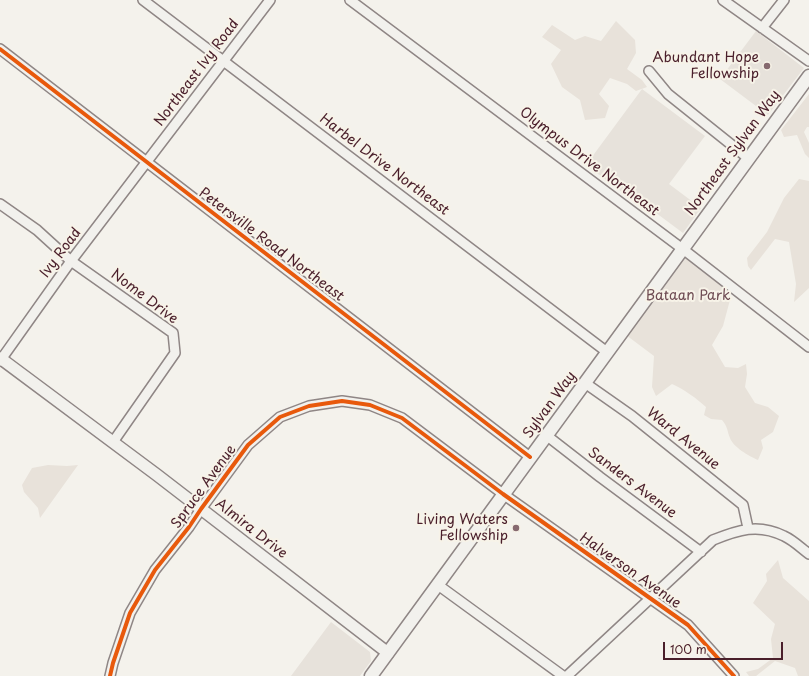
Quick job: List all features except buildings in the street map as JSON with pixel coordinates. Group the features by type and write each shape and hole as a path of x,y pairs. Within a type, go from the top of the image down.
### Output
{"main road":[{"name":"Northeast Sylvan Way","path":"682,249 809,76"},
{"name":"Sylvan Way","path":"371,676 682,249"}],"street":[{"name":"Harbel Drive Northeast","path":"143,0 607,352"},
{"name":"Northeast Ivy Road","path":"147,163 270,0"},
{"name":"Olympus Drive Northeast","path":"351,0 682,249 809,347"},
{"path":"723,0 809,61"},
{"path":"762,28 784,0"},
{"name":"Petersville Road Northeast","path":"0,49 530,457"},
{"path":"649,70 668,94 748,158"},
{"name":"Ivy Road","path":"1,359 71,261 147,163"},
{"name":"Nome Drive","path":"0,204 37,230 71,261 173,333 175,353 113,442"},
{"name":"Almira Drive","path":"1,359 113,442 388,653"},
{"name":"Ward Avenue","path":"585,384 632,416 743,505 748,528"},
{"name":"Spruce Avenue","path":"110,676 130,613 155,570 189,527 248,445 280,417 309,406 342,401 370,405 402,418 503,494"},
{"name":"Sanders Avenue","path":"546,435 701,552"},
{"name":"Halverson Avenue","path":"503,494 688,626 734,676"},
{"path":"567,676 713,540 748,528 764,529 785,536 809,554"},
{"path":"438,585 563,676"}],"shaded area":[{"path":"756,31 804,68 768,115 720,79"},
{"path":"642,89 705,136 669,184 701,208 683,233 632,195 630,198 586,165"},
{"path":"331,622 370,652 371,661 360,676 291,676"}],"green space":[{"path":"616,21 635,40 636,53 627,69 642,80 647,87 636,91 627,84 610,78 599,94 609,106 605,118 585,120 580,100 562,87 551,64 561,50 542,37 552,25 575,40 585,36 601,41"},
{"path":"809,94 809,127 807,127 804,132 809,143 809,158 805,154 797,135 784,137 781,130"},
{"path":"799,179 809,181 809,288 794,302 796,284 789,242 775,239 751,270 748,266 747,258 767,232 784,198"},
{"name":"Bataan Park","path":"682,249 732,288 727,296 730,300 723,326 712,345 725,367 738,368 746,364 747,374 745,387 755,403 768,407 779,416 773,432 761,440 763,448 758,460 746,454 734,445 724,422 722,420 711,419 704,415 706,407 694,397 672,384 656,396 652,387 654,356 622,332"},
{"path":"48,465 78,465 40,518 38,508 24,492 22,485 32,468"},
{"path":"778,560 783,578 809,601 809,676 798,676 795,668 775,661 756,676 749,676 746,672 758,669 773,658 771,639 775,624 753,603 767,581 766,574"}],"cycle path":[{"path":"0,49 530,457"},
{"path":"110,676 130,613 155,570 189,527 248,445 280,417 309,406 342,401 370,405 402,418 503,494 688,625 734,676"}],"place":[{"name":"Abundant Hope Fellowship","path":"767,66"},
{"name":"Living Waters Fellowship","path":"516,528"}]}
